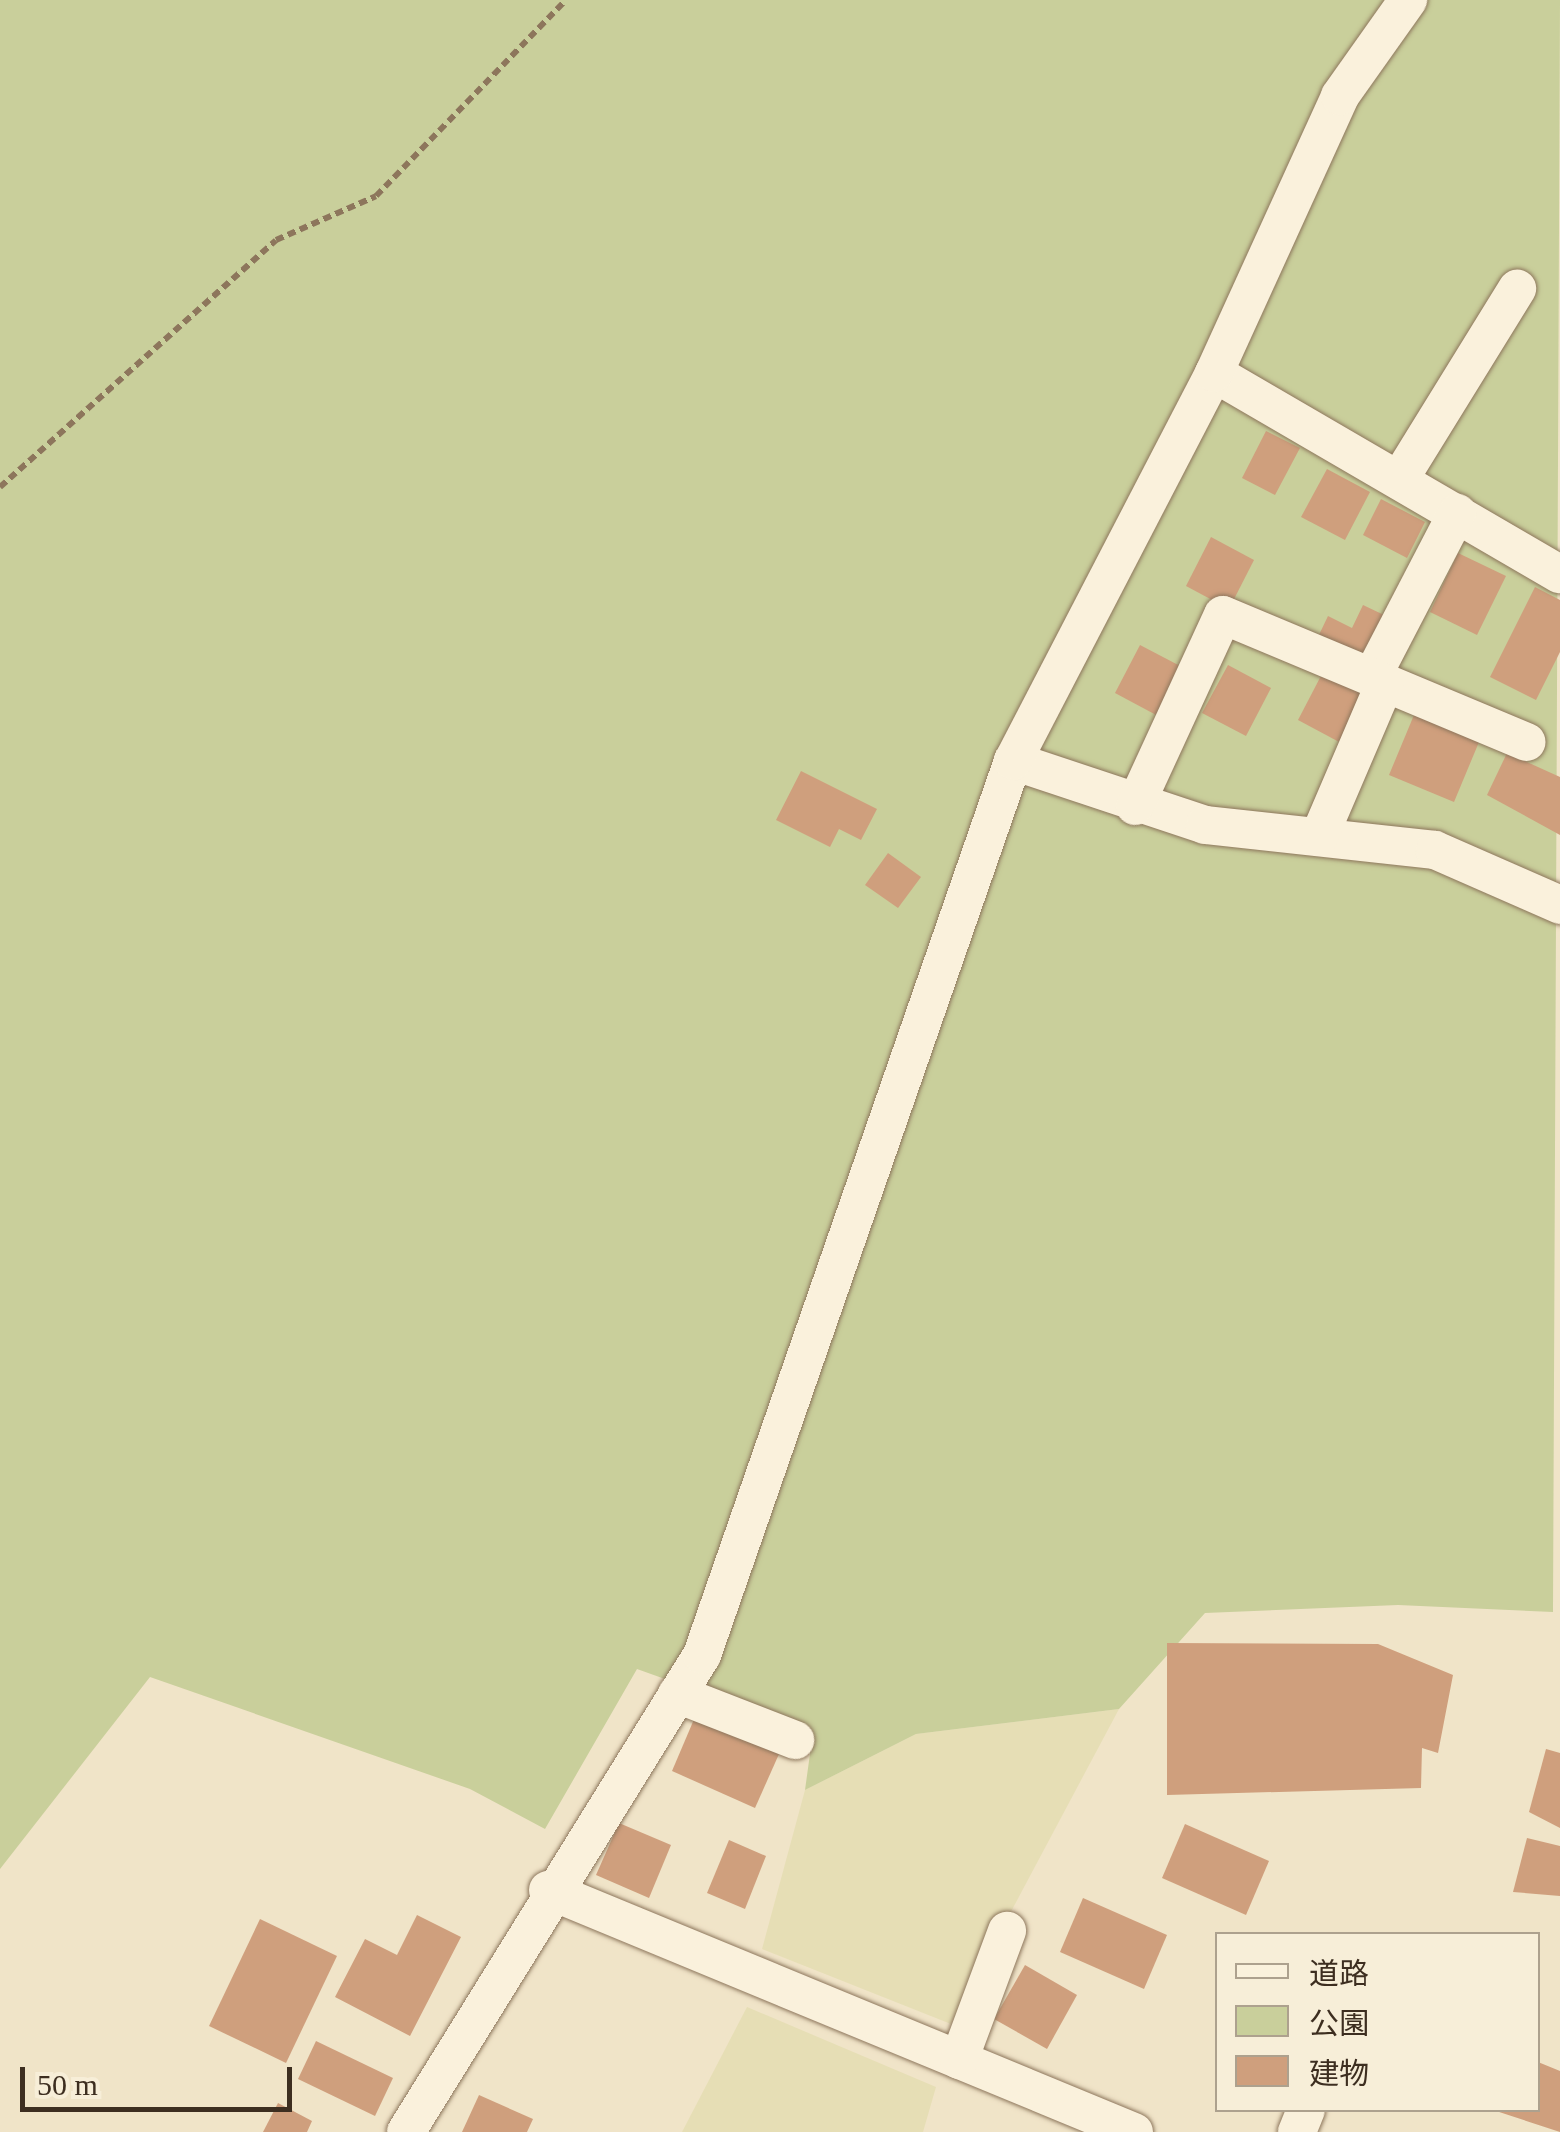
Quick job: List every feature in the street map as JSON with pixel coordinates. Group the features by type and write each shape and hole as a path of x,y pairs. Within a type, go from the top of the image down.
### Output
{"street":[{"path":"406,2132 548,1890 702,1656 1013,761 1214,373 1340,96 1408,0"},
{"path":"1399,480 1517,289"},
{"path":"1214,373 1560,574"},
{"path":"1320,837 1378,680 1458,513"},
{"path":"1135,806 1224,615 1527,742"},
{"path":"1013,761 1135,806 1204,825 1435,850 1560,905"},
{"path":"677,1694 795,1740"},
{"path":"548,1890 1134,2132"},
{"path":"960,2060 1007,1931"}],"path":[{"path":"0,488 276,240 376,196 566,0"}],"shaded area":[{"path":"1119,1709 951,2024 762,1949 805,1790 916,1734"},
{"path":"747,2007 936,2087 923,2132 682,2132"}],"green space":[{"path":"0,0 1560,0 1553,1612 1398,1605 1205,1613 1119,1709 916,1734 805,1790 813,1732 637,1669 545,1829 470,1789 150,1677 0,1869"}],"building":[{"path":"1266,431 1300,448 1275,495 1242,478"},
{"path":"1327,469 1370,492 1345,540 1301,517"},
{"path":"1381,499 1425,522 1407,558 1363,535"},
{"path":"1211,537 1254,560 1229,609 1186,586"},
{"path":"1458,553 1506,576 1477,635 1430,612"},
{"path":"1535,587 1560,600 1560,652 1536,700 1490,677"},
{"path":"1363,605 1384,615 1361,661 1317,639 1328,616 1352,628"},
{"path":"1140,645 1184,668 1158,716 1115,693"},
{"path":"1228,665 1271,688 1246,736 1202,713"},
{"path":"1323,672 1366,695 1341,743 1298,720"},
{"path":"1414,715 1479,742 1454,802 1389,775"},
{"path":"1507,753 1560,777 1560,835 1487,795"},
{"path":"801,771 877,809 861,840 839,829 830,847 776,820"},
{"path":"888,853 921,877 898,908 865,885"},
{"path":"1167,1643 1378,1644 1453,1675 1438,1753 1422,1748 1421,1788 1167,1795"},
{"path":"695,1717 779,1754 755,1808 672,1771"},
{"path":"1546,1749 1560,1753 1560,1828 1529,1812"},
{"path":"619,1823 671,1845 649,1898 596,1875"},
{"path":"1185,1824 1269,1861 1246,1915 1162,1878"},
{"path":"1527,1838 1560,1846 1560,1896 1513,1892"},
{"path":"729,1840 766,1856 745,1909 707,1893"},
{"path":"1083,1898 1167,1935 1144,1989 1060,1952"},
{"path":"417,1915 461,1937 410,2036 335,1997 365,1939 397,1955"},
{"path":"260,1919 337,1956 286,2063 209,2026"},
{"path":"1025,1965 1077,1995 1047,2049 994,2019"},
{"path":"316,2041 393,2078 375,2116 298,2079"},
{"path":"1540,2063 1560,2071 1560,2132 1499,2112 1540,2112"},
{"path":"479,2095 533,2119 527,2132 462,2132"},
{"path":"278,2103 312,2121 307,2132 263,2132"}]}
